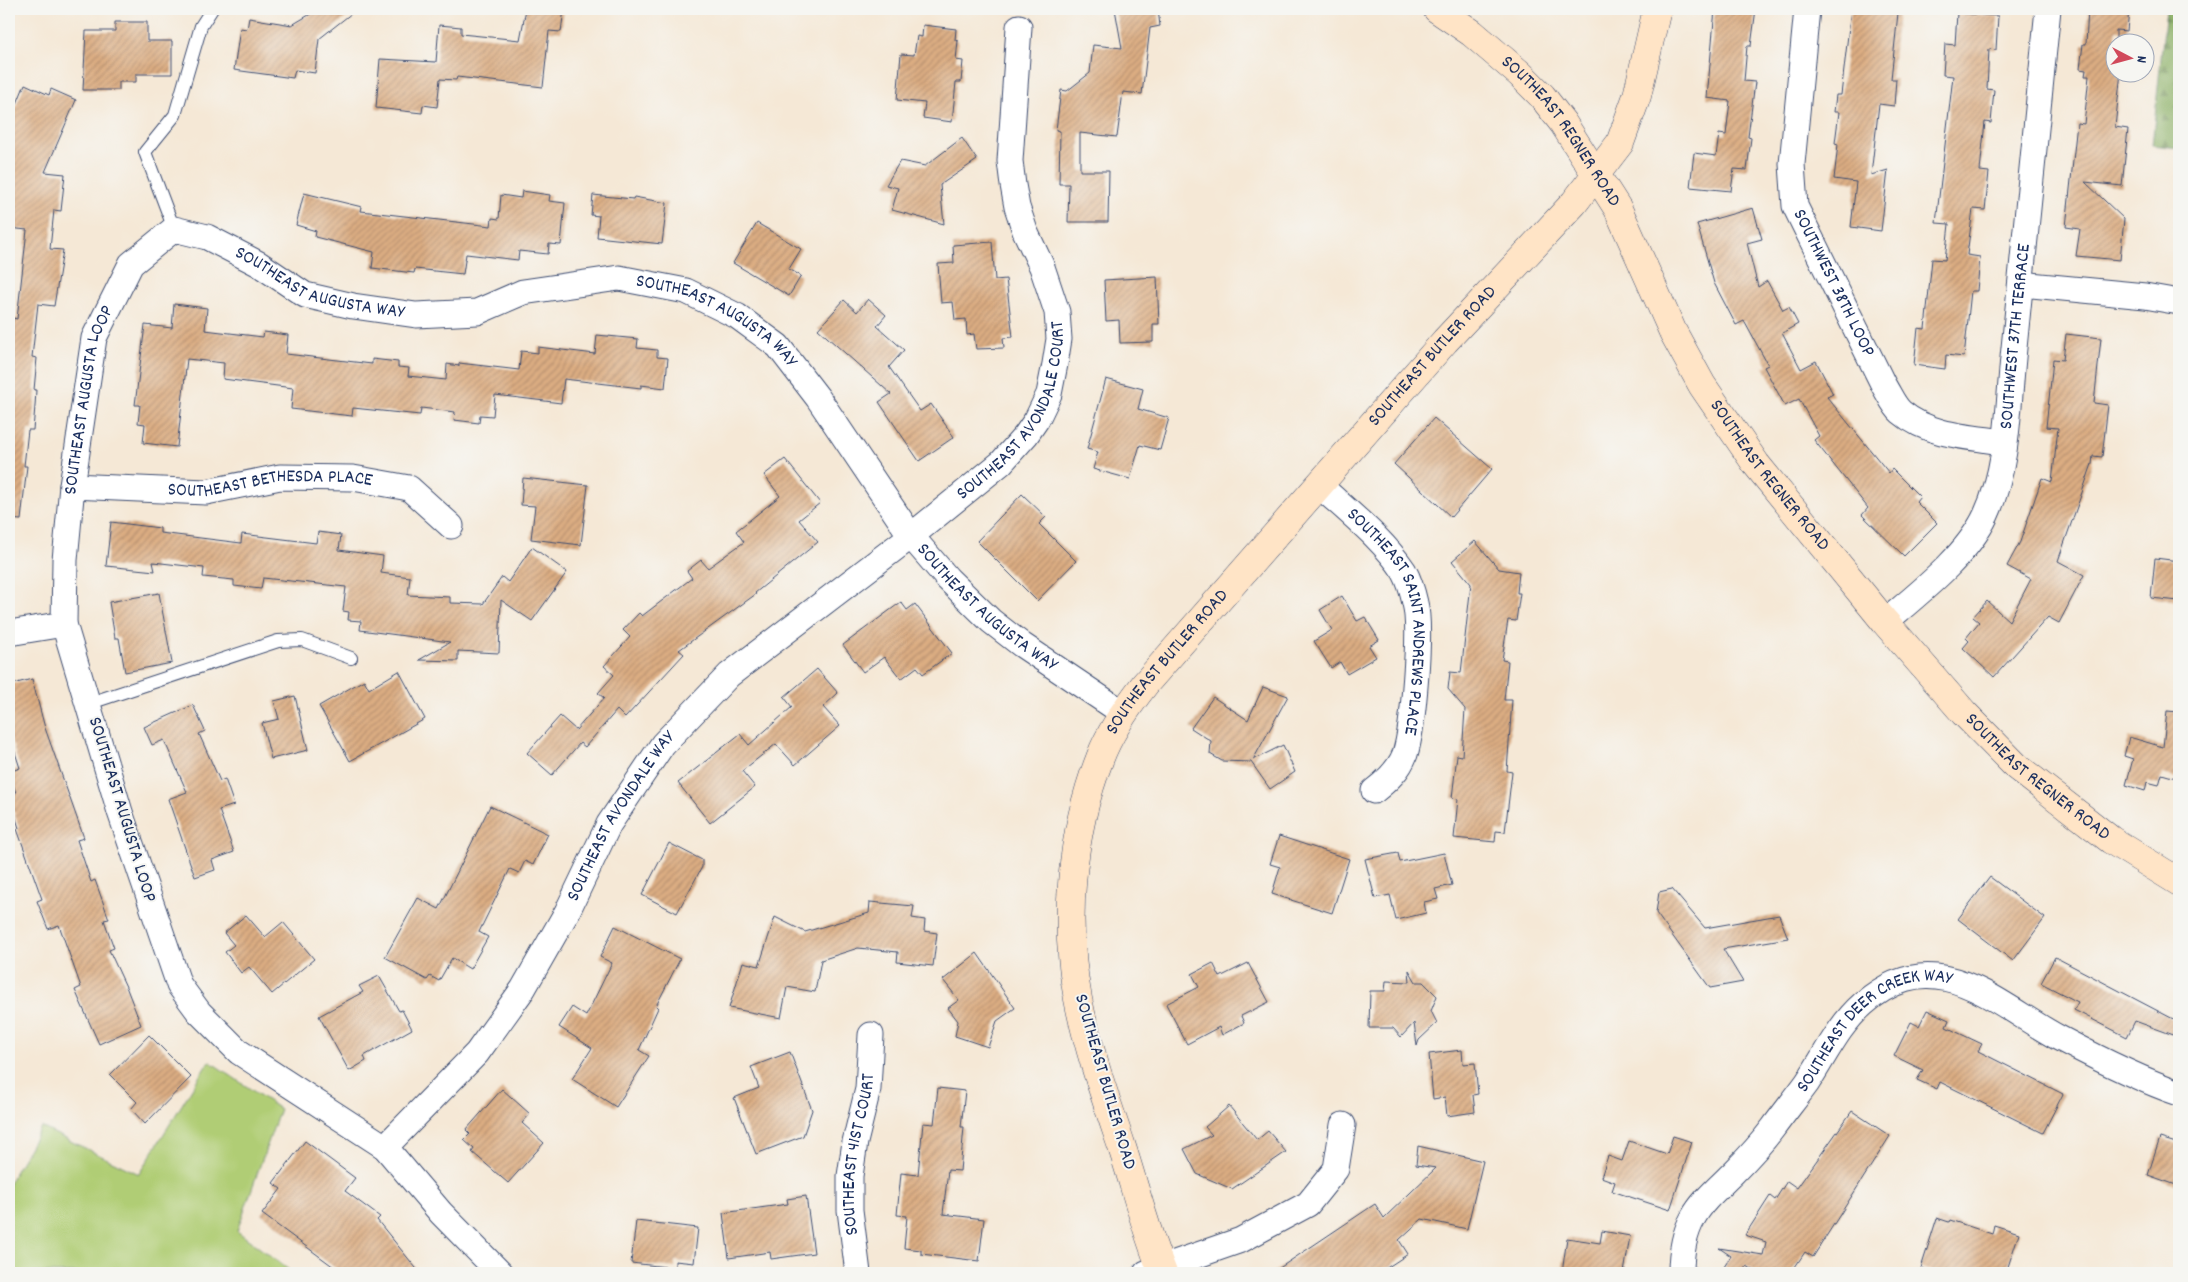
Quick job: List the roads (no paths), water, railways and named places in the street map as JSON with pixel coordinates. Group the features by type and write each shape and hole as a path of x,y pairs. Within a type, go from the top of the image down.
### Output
{"main road":[{"name":"SOUTHEAST REGNER ROAD","path":"1437,9 1496,53 1542,96 1563,123 1618,209 1674,332 1702,385 1756,464 1885,622 1964,713 2017,767 2111,840 2179,882"},
{"name":"SOUTHEAST BUTLER ROAD","path":"1157,1272 1095,1066 1078,999 1072,958 1073,878 1084,814 1100,757 1123,713 1145,684 1446,341 1574,203 1620,142 1637,96 1657,9"}],"street":[{"name":"SOUTHWEST 38TH LOOP","path":"1807,9 1792,164 1795,206 1884,386 1900,411 1922,425 1951,434 2004,442"},
{"name":"SOUTHWEST 37TH TERRACE","path":"1885,622 1936,578 1961,551 1985,517 1999,481 2021,284 2048,9"},
{"name":"SOUTHEAST AVONDALE COURT","path":"911,536 1001,463 1026,435 1037,419 1048,394 1056,364 1058,339 1057,312 1042,267 1024,231 1013,186 1010,161 1019,27"},
{"name":"SOUTHEAST AUGUSTA LOOP","path":"174,229 131,264 94,338 72,486 64,560 64,624 87,704 149,902 179,985 199,1012 240,1052 385,1147 441,1213 500,1273"},
{"name":"SOUTHEAST AUGUSTA WAY","path":"174,229 207,237 251,259 304,294 353,306 416,315 477,312 523,292 619,278 686,290 738,316 778,346 818,398 911,536 948,580 991,621 1022,645 1123,713"},
{"path":"2021,284 2145,296 2179,302"},
{"name":"SOUTHEAST BETHESDA PLACE","path":"72,486 206,492 280,476 353,478 409,488 452,526"},
{"name":"SOUTHEAST SAINT ANDREWS PLACE","path":"1319,485 1381,542 1405,573 1416,605 1418,640 1409,737 1404,755 1396,770 1374,791"},
{"name":"SOUTHEAST AVONDALE WAY","path":"385,1147 477,1053 523,989 567,912 609,824 663,744 729,675 911,536"},
{"path":"9,633 64,624"},
{"name":"SOUTHEAST DEER CREEK WAY","path":"1681,1273 1685,1242 1693,1219 1707,1200 1772,1130 1806,1084 1844,1023 1864,1003 1885,988 1902,980 1924,976 1942,977 1964,982 2059,1038 2179,1093"},
{"name":"SOUTHEAST 41ST COURT","path":"858,1273 850,1210 850,1176 855,1142 868,1089 871,1036"},
{"path":"1157,1272 1242,1240 1308,1204 1336,1169 1343,1125"}],"lane":[{"path":"174,229 145,152 175,116 201,26 212,9"},
{"path":"87,704 278,641 302,640 351,658"}]}
